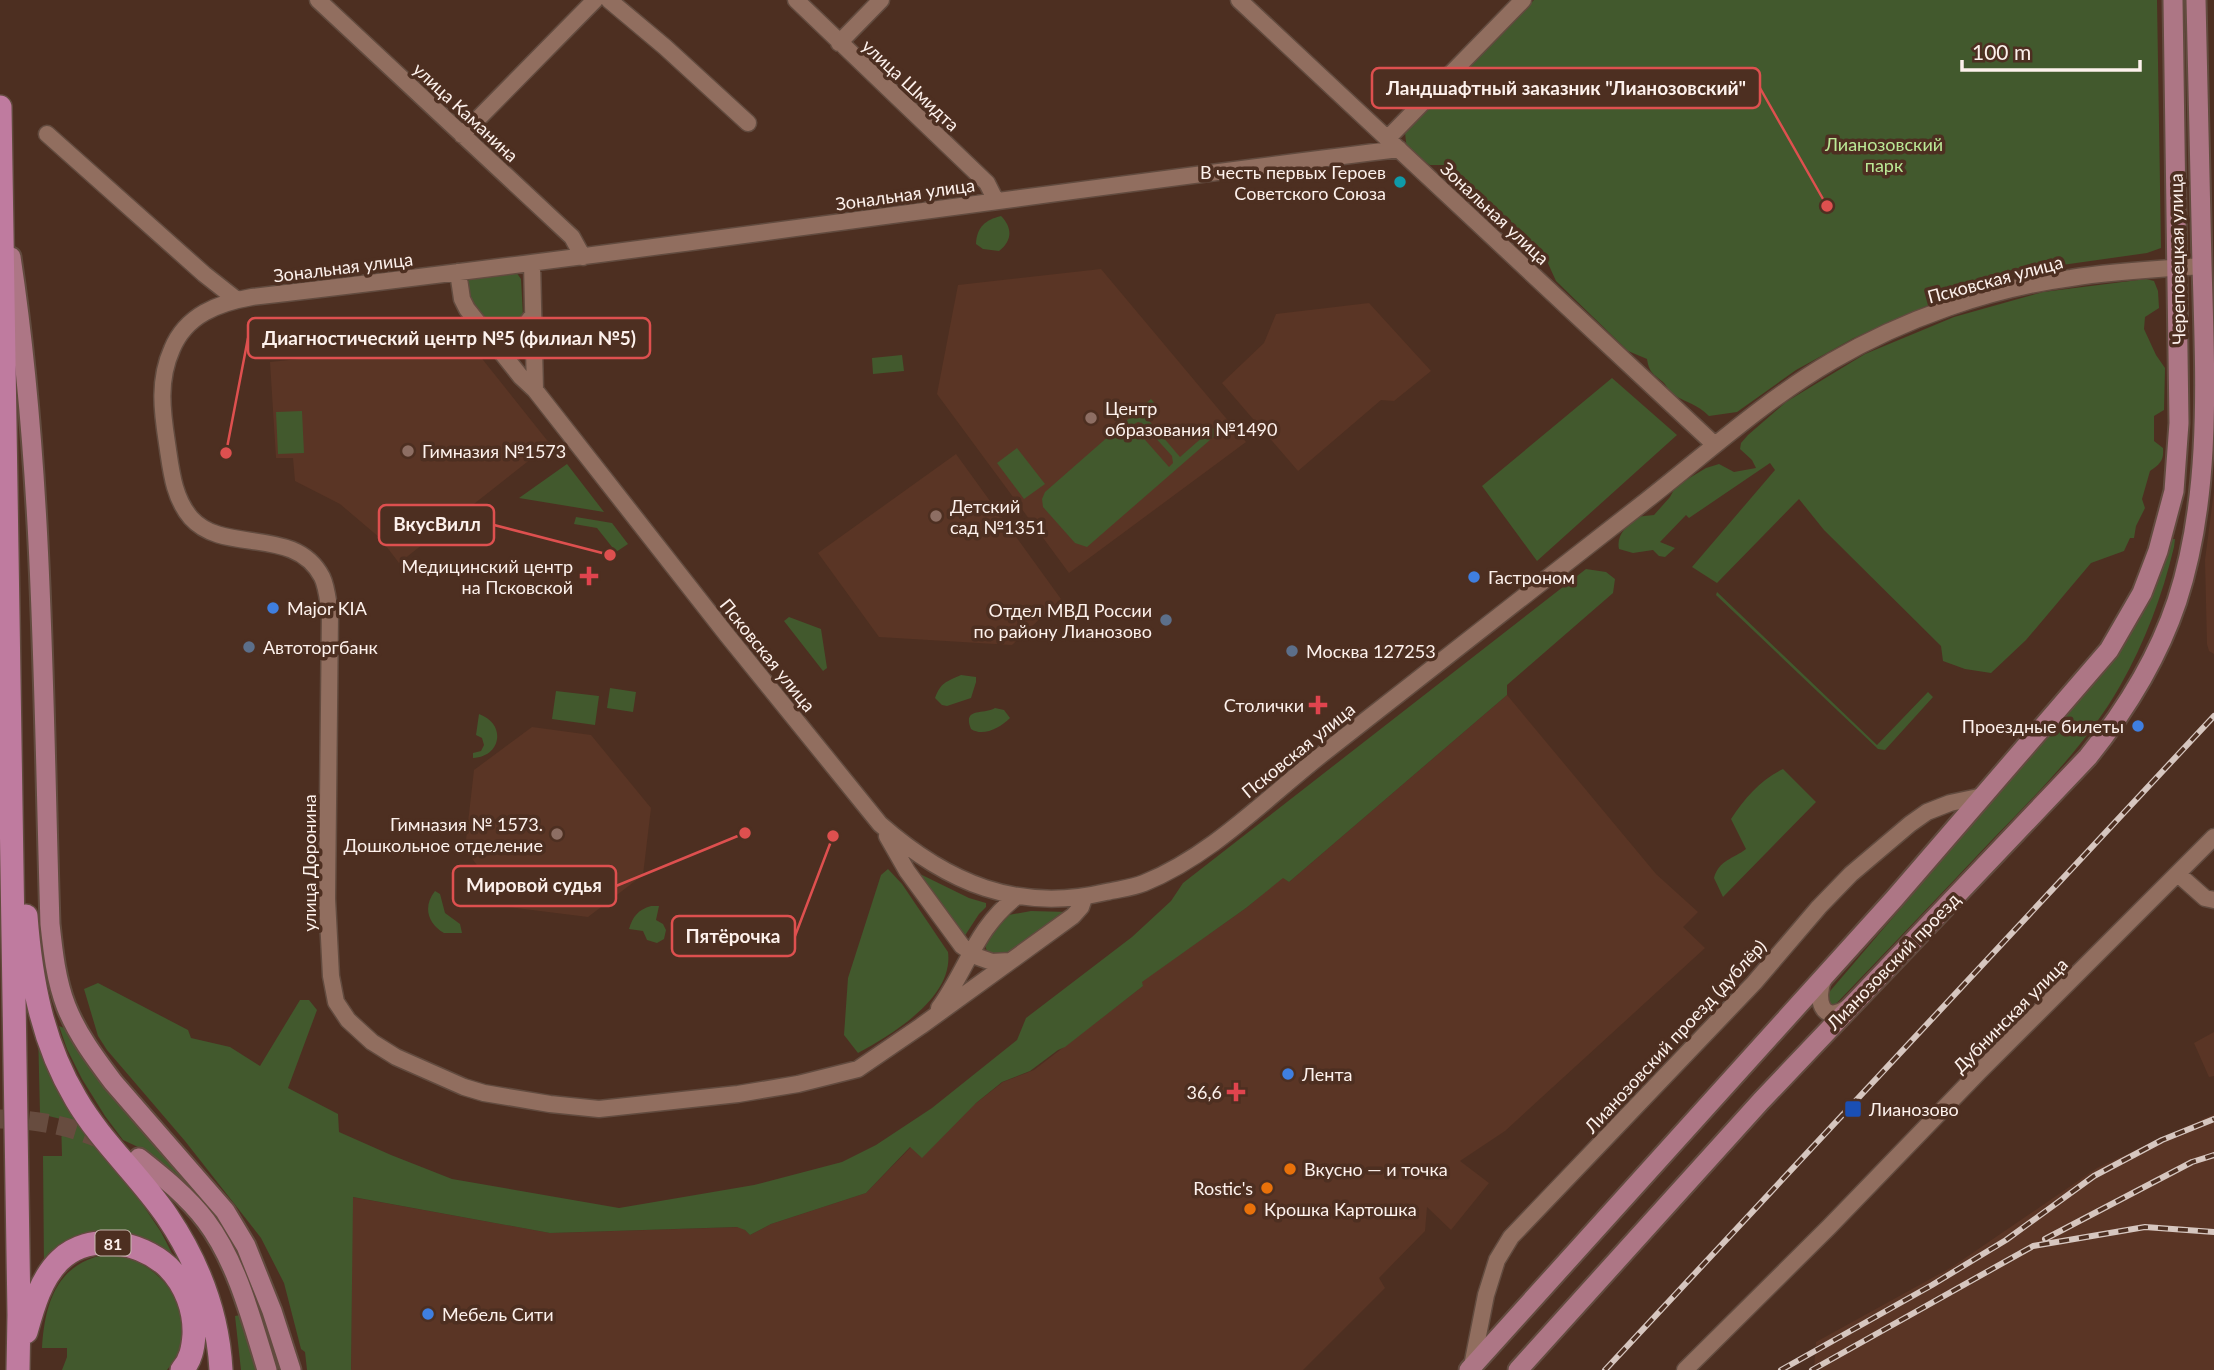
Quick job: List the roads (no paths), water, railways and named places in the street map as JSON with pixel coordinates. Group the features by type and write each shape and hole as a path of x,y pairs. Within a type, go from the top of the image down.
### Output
{"highway":[{"path":"0,107 18,1368"},
{"path":"10,710 30,966 47,1039 75,1098 107,1143 167,1217 200,1278 217,1336 221,1370"},
{"name":"81","path":"18,1368 38,1292 60,1260 76,1249 92,1243 109,1242 147,1254 167,1267 182,1285 191,1306 194,1328 193,1349 182,1370"}],"main road":[{"name":"Череповецкая улица","path":"1983,796 2109,650 2142,593 2168,517 2174,491 2179,423 2174,0"},
{"name":"Череповецкая улица","path":"2196,0 2204,425 2197,510"},
{"path":"1,195 19,313 30,425 39,580 50,924 55,967 66,1006 98,1062 225,1211 246,1246 272,1311 291,1370"},
{"name":"Лианозовский проезд","path":"1518,1370 1847,1008 2102,739 2154,656 2166,628 2183,577 2197,510"},
{"path":"1470,1368 1825,976 1983,796"},
{"path":"139,1158 184,1196 206,1221 225,1251 255,1329 267,1370"}],"street":[{"name":"улица Каманина","path":"318,0 572,237 583,257"},
{"path":"462,135 596,0"},
{"path":"609,0 748,123"},
{"name":"улица Шмидта","path":"796,0 987,183 996,201"},
{"path":"839,43 881,0"},
{"path":"1239,0 1394,144 1523,0"},
{"path":"47,134 204,274 237,300"},
{"name":"Зональная улица","path":"237,300 583,257 1394,144 1715,445"},
{"path":"532,263 535,390"},
{"name":"Псковская улица","path":"458,272 467,309 521,377 535,390 727,635 880,824 902,844 932,863 986,888 1036,900 1084,898 1142,884 1185,861 1225,834 1765,404 1865,343 1938,312 2037,284 2072,277 2202,266"},
{"name":"улица Доронина","path":"237,300 218,305 197,317 181,333 171,351 164,373 162,398 173,482 192,519 210,531 282,546 298,552 312,562 323,578 330,613 327,899 331,976 336,1002 348,1020 372,1042 396,1057 464,1087 484,1093 576,1108 599,1109 738,1094 798,1084 858,1069 928,1020"},
{"path":"486,333 499,338 510,337 522,330 533,315"},
{"name":"Лианозовский проезд (дублёр)","path":"1470,1368 1486,1294 1497,1260 1511,1237 1754,983 1819,907 1852,874 1927,812 1950,803 1983,796"},
{"path":"880,824 907,871 952,934 978,957 992,962 1010,961"},
{"name":"Дубнинская улица","path":"1685,1370 2214,837"},
{"path":"2178,874 2205,898 2214,900"},
{"path":"928,1020 952,988 983,930 999,911 1016,897"},
{"path":"928,1020 1073,916 1081,907 1084,898"},
{"path":"952,934 956,965 952,988"},
{"path":"1825,976 1819,990 1822,1007 1834,1014 1847,1008"}],"tunnel":[{"path":"0,1119 56,1125 110,1143"}],"railway":[{"path":"1605,1370 2214,716"},
{"path":"1781,1370 2006,1240 2094,1176 2162,1140 2214,1119"},
{"path":"2045,1239 2192,1162 2214,1155"},
{"path":"1812,1370 2033,1246 2145,1227 2214,1232"}],"place":[{"name":"В честь первых Героев Советского Союза","path":"1400,182"},
{"name":"Ландшафтный заказник \"Лианозовский\"","path":"1827,206"},
{"name":"Центр образования №1490","path":"1091,418"},
{"name":"Гимназия №1573","path":"408,451"},
{"name":"Диагностический центр №5 (филиал №5)","path":"226,453"},
{"name":"Детский сад №1351","path":"936,516"},
{"name":"ВкусВилл","path":"610,555"},
{"name":"Медицинский центр на Псковской","path":"589,576"},
{"name":"Гастроном","path":"1474,577"},
{"name":"Major KIA","path":"273,608"},
{"name":"Отдел МВД России по району Лианозово","path":"1166,620"},
{"name":"Автоторгбанк","path":"249,647"},
{"name":"Москва 127253","path":"1292,651"},
{"name":"Столички","path":"1318,705"},
{"name":"Проездные билеты","path":"2138,726"},
{"name":"Мировой судья","path":"745,833"},
{"name":"Гимназия № 1573. Дошкольное отделение","path":"557,834"},
{"name":"Пятёрочка","path":"833,836"},
{"name":"Лента","path":"1288,1074"},
{"name":"36,6","path":"1236,1092"},
{"name":"Лианозово","path":"1853,1109"},
{"name":"Вкусно — и точка","path":"1290,1169"},
{"name":"Rostic's","path":"1267,1188"},
{"name":"Крошка Картошка","path":"1250,1209"},
{"name":"Мебель Сити","path":"428,1314"}],"park label":[{"name":"Лианозовский парк","path":"1884,154"}]}
